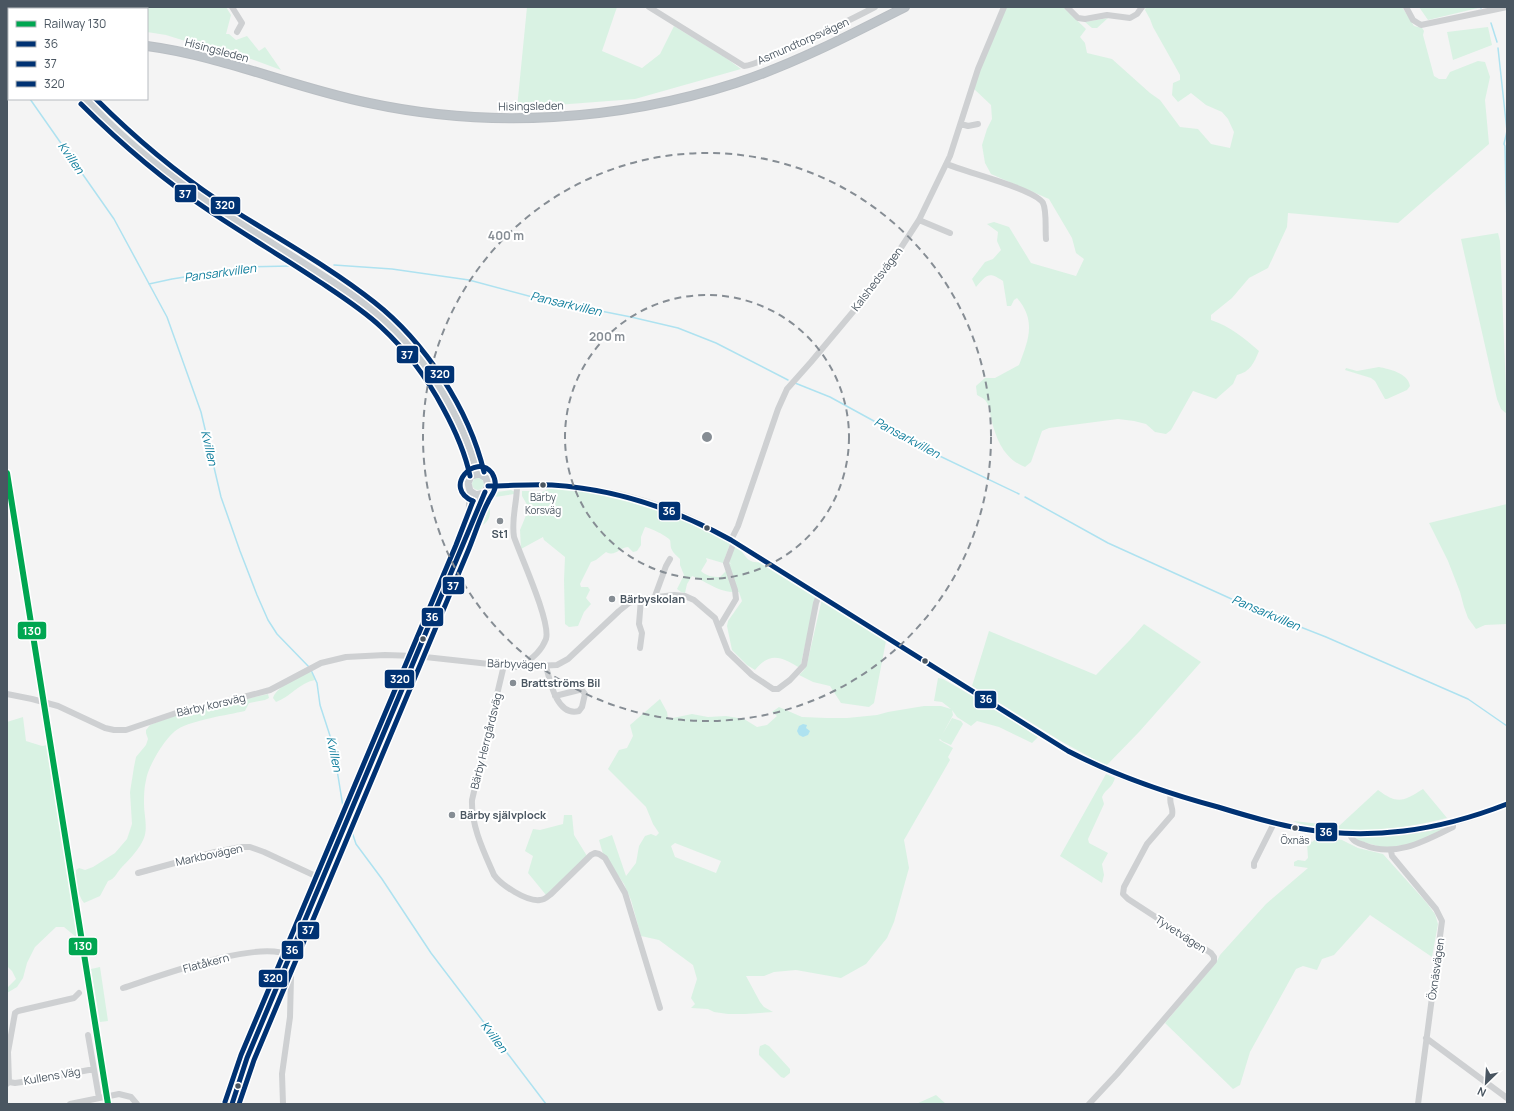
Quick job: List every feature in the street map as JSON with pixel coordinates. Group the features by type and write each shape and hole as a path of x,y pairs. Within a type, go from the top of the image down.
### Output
{"highway":[{"name":"Hisingsleden","path":"148,46 202,56 318,91 396,108 448,115 486,118 546,117 589,114 673,100 735,83 805,55 905,7"}],"main road":[{"path":"87,100 132,144 180,183 223,213 358,299 394,328 417,353 439,386 462,430 471,452 477,474"},
{"path":"232,1104 247,1058 462,548 470,523 473,520 478,505 488,486 488,481 485,477 477,474 471,476 468,485 470,490 470,523"},
{"path":"470,490 476,495 484,493"}],"street":[{"path":"232,7 242,23 236,32"},
{"name":"Asmundtorpsvägen","path":"649,7 740,64 748,66 847,22 875,7"},
{"name":"Kalshedsvägen","path":"733,541 778,409 787,389 812,362 862,301 893,260 919,220 947,164 978,69 1004,7"},
{"path":"1066,7 1078,18 1084,19 1107,15 1130,18 1137,14 1142,7"},
{"path":"1406,7 1413,20 1421,25 1507,7"},
{"path":"960,124 968,126 978,124"},
{"path":"947,164 964,171 987,176 1039,198 1044,208 1046,239"},
{"path":"919,220 950,232"},
{"path":"488,486 547,485 579,487 630,497 681,514 708,526 1074,754 1117,776 1171,794 1274,823 1306,830 1350,834 1397,833 1454,823 1507,804"},
{"path":"517,486 513,516 514,537 536,596 547,631 546,638 539,652 522,666"},
{"path":"733,541 726,563 735,590 736,599 721,624 718,625 724,646 728,652 752,675 773,689 778,689 790,680 804,665 816,603 819,595"},
{"path":"655,596 670,559"},
{"name":"Bärbyvägen","path":"416,656 504,665 557,665 568,660 629,603 642,598 655,596 688,597 694,600 712,616 718,625"},
{"path":"640,648 642,633 639,624 642,598"},
{"name":"Bärby korsväg","path":"7,694 52,704 101,727 110,730 121,730 136,727 175,712 221,703 270,690 320,663 351,656 416,656"},
{"name":"Bärby Herrgårdsväg","path":"504,665 472,800 472,810 476,828 494,875 498,881 510,889 533,900 539,900 544,899 551,894 591,855 594,853 601,854 608,862 628,900 660,1008"},
{"path":"546,666 551,686 556,696 560,704 566,709 577,712 582,709 585,694 582,690 579,690 556,696"},
{"name":"Tyvetvägen","path":"1089,1104 1117,1074 1214,961 1212,953 1128,899 1123,894 1124,887 1147,844 1172,815 1173,812 1169,802 1171,794"},
{"path":"1254,866 1254,863 1274,823"},
{"path":"1350,834 1351,839 1367,847 1391,851 1425,840 1453,827 1454,823"},
{"name":"Markbovägen","path":"138,873 241,846 250,847 264,852 322,879"},
{"name":"Öxnäsvägen","path":"1391,851 1392,856 1436,909 1442,921 1418,1104"},
{"name":"Flatåkern","path":"123,988 244,952 275,951 285,953 290,956"},
{"path":"283,1104 283,1065 290,1017 292,978"},
{"name":"Kullens Väg","path":"79,993 74,998 15,1013 8,1052 8,1083 36,1080 94,1069"},
{"name":"Kullens Väg","path":"88,1035 99,1098"},
{"path":"1426,1038 1507,1098"},
{"path":"70,1104 91,1102 99,1098 119,1094 131,1096 137,1104"}],"green space":[{"path":"7,7 31,7 8,8 7,39"},
{"path":"59,7 226,7 231,15 226,34 229,34 236,40 247,36 259,51 265,47 281,70 251,59 211,49 166,35 148,32 148,8"},
{"path":"527,7 617,7 602,51 642,68 660,54 674,26 741,69 635,99 517,108"},
{"path":"1005,7 1063,7 1086,29 1080,37 1085,43 1087,53 1112,59 1160,100 1180,127 1198,129 1211,144 1230,148 1234,132 1228,119 1222,112 1206,105 1191,93 1178,102 1172,95 1173,83 1180,80 1180,75 1153,27 1145,10 1146,7 1402,7 1414,26 1422,28 1424,31 1423,35 1434,76 1439,79 1446,79 1450,72 1478,61 1485,62 1490,77 1485,100 1489,144 1398,223 1288,213 1287,227 1268,268 1249,278 1232,298 1211,315 1211,320 1236,333 1259,351 1253,363 1245,372 1237,375 1233,384 1216,399 1193,391 1171,430 1166,434 1155,432 1146,424 1118,419 1049,428 1042,431 1031,462 1025,467 1006,454 995,433 989,408 984,399 977,395 976,386 985,378 995,378 1019,365 1028,339 1029,331 1027,315 1017,298 1011,306 1007,306 1003,281 991,275 985,277 976,287 972,279 985,262 993,259 1001,250 997,241 998,232 987,224 994,222 1009,227 1031,263 1076,276 1084,259 1076,253 1072,238 1049,199 991,174 985,163 982,145 992,119 991,105 973,88"},
{"path":"1419,7 1478,7 1478,8 1428,20"},
{"path":"1108,18 1097,28 1092,28 1085,22"},
{"path":"1488,27 1492,45 1453,60 1447,32"},
{"path":"1498,233 1500,241 1507,414 1501,409 1497,399 1461,239"},
{"path":"1379,367 1398,372 1406,378 1410,386 1407,390 1385,399 1375,381 1371,378 1345,370 1346,368 1357,371"},
{"path":"476,478 480,478 484,484 480,490 476,490 472,486 472,482"},
{"path":"560,488 607,495 653,506 689,520 730,542 723,563 706,558 707,561 701,571 707,575 720,577 726,571 729,562 732,565 728,560 735,546 739,548 751,561 760,562 816,596 800,668 787,661 776,658 766,660 755,670 747,665 732,650 727,626 728,621 742,601 739,592 725,591 692,576 687,584 685,593 681,592 677,589 684,575 680,565 680,559 671,548 670,540 659,532 645,527 641,537 641,545 637,551 633,552 628,547 615,553 606,552 591,562 580,584 581,587 588,587 590,590 586,598 591,604 584,612 578,626 569,627 565,624 565,557 544,540 543,537 521,549 520,530 529,508 522,496 522,491 530,491 537,495 548,489"},
{"path":"511,490 515,492 514,494 495,497 490,505 489,518 483,525 491,499 497,492"},
{"path":"1507,504 1507,624 1485,625 1476,629 1468,618 1448,561 1429,523"},
{"path":"477,531 441,611 437,633 431,647 428,645 431,627 473,533"},
{"path":"822,599 886,641 874,703 869,707 841,703 830,686 813,682 799,675 807,664"},
{"path":"1144,624 1201,662 1139,732 1106,766 1059,740 972,686 989,631 1096,675"},
{"path":"309,671 312,673 315,680 304,684 286,697 276,702 273,698 278,690"},
{"path":"938,678 943,679 1038,737 1032,743 999,727 977,721 971,726 957,717 952,710 953,715 942,735 952,718 961,721 963,724 951,745 940,739 939,740 953,748 948,757 950,760 904,840 909,868 894,922 887,938 866,964 841,978 796,970 774,972 764,976 746,976 760,1002 764,1007 773,1012 728,1014 714,1012 708,1009 691,1008 695,1004 691,998 697,979 693,965 659,940 641,936 631,900 624,884 603,854 599,840 612,835 626,876 636,863 639,846 645,836 651,834 656,836 659,833 653,824 646,807 608,769 619,750 627,748 633,736 630,725 660,699 667,712 668,719 692,714 708,717 726,716 744,719 757,727 767,725 777,716 772,712 779,707 802,717 827,718 877,715 924,706 941,706 951,709 942,702 934,701","holes":["675,843 721,861 716,873 675,857 671,846"]},
{"path":"268,694 269,698 265,700 249,703 245,711 192,723 178,729 168,738 158,752 147,774 144,795 146,830 142,842 114,877 108,881 100,896 84,903 78,892 76,870 79,868 85,870 93,867 115,853 127,839 132,824 130,792 136,757 146,745 148,739 146,730 150,725 174,716"},
{"path":"23,717 26,741 42,746 48,745 77,932 76,937 64,927 56,927 35,947 27,963 23,978 17,987 7,993 7,988 16,979 12,971 7,966 7,722"},
{"path":"1106,774 1115,778 1102,797 1104,804 1088,839 1089,843 1108,853 1102,864 1104,875 1102,883 1060,856"},
{"path":"1423,789 1447,818 1403,827 1374,830 1329,829 1293,821 1339,826 1378,790 1391,798 1401,800 1406,799"},
{"path":"564,815 572,815 574,835 587,856 546,895 528,873 533,856 525,851 533,829 540,830 563,824"},
{"path":"1443,828 1445,829 1415,843 1385,848 1356,840 1355,837 1398,836"},
{"path":"1320,836 1342,840 1358,848 1383,854 1435,914 1438,924 1432,957 1370,915 1334,955 1322,959 1317,970 1303,966 1296,969 1250,1052 1240,1085 1233,1089 1165,1023 1217,961 1220,955 1266,904 1308,868 1294,866 1294,862 1298,860 1305,861 1308,858 1307,843 1309,840 1312,842"},
{"path":"100,967 108,1021 100,1022 91,969"},
{"path":"765,1044 769,1046 790,1069 790,1073 784,1078 781,1077 759,1055 760,1046"},
{"path":"936,1095 946,1104 916,1104"}],"water":[{"path":"803,724 807,725 806,728 810,731 808,735 803,737 799,735 797,731 799,726"}],"waterway":[{"path":"1491,23 1497,42"},
{"path":"1498,48 1507,131 1504,144 1507,224"},
{"name":"Kvillen","path":"31,100 114,219 167,317 201,412 221,497 257,595 268,620 277,634 309,667"},
{"path":"1507,232 1507,308"},
{"name":"Pansarkvillen","path":"334,265 392,269 469,280 540,299 678,328 716,343 788,380"},
{"name":"Pansarkvillen","path":"149,284 248,267 291,266"},
{"name":"Pansarkvillen","path":"795,383 830,397 925,449 1019,494"},
{"name":"Pansarkvillen","path":"1025,497 1108,543 1247,606 1326,637 1468,699 1507,726"},
{"name":"Kvillen","path":"311,670 317,683 320,705 333,745 344,813"},
{"name":"Kvillen","path":"351,829 356,844 382,879 431,953 546,1104"}],"rail line":[{"name":"130","path":"7,473 108,1104"}],"transit line":[{"name":"320","path":"97,100 125,127 186,178 239,214 337,275 356,288 393,318 427,357 456,401 468,424 484,472"},
{"name":"37","path":"81,104 127,147 193,200 344,298 381,327 407,355 423,375 437,397 459,441 470,476"},
{"name":"37","path":"239,1104 254,1060 468,551 482,514 494,490 494,477 492,473 485,468 478,467 470,469 464,474 461,481 460,488 464,495 473,501"},
{"name":"36","path":"488,486 552,485 576,487 644,502 688,519 731,540 1068,751 1123,776 1179,796 1257,819 1287,826 1324,832 1351,834 1404,831 1429,827 1455,821 1507,804"},
{"name":"36","path":"232,1104 247,1058 485,492"},
{"name":"320","path":"225,1102 241,1055 456,545 473,501"}],"place":[{"name":"Bärby Korsväg","path":"543,485"},
{"name":"St1","path":"500,521"},
{"name":"Bärbyskolan","path":"612,599"},
{"name":"Brattströms Bil","path":"513,683"},
{"name":"Bärby självplock","path":"452,815"},
{"name":"Öxnäs","path":"1295,828"}]}
